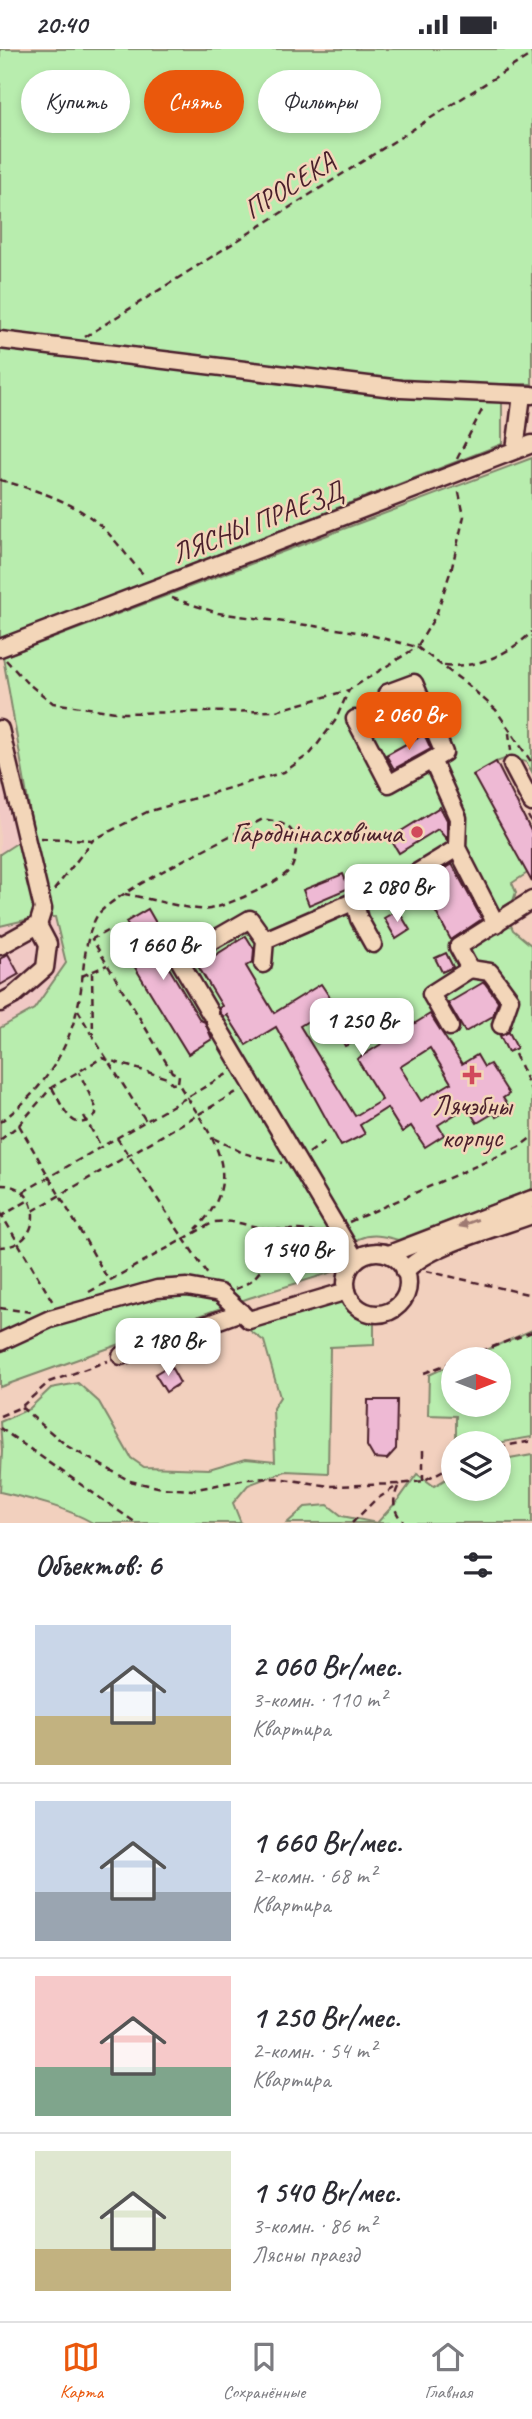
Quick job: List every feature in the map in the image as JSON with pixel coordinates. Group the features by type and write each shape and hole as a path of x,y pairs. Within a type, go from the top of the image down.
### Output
{"street":[{"path":"0,340 401,389 527,395 515,450"},
{"name":"ЛЯСНЫ ПРАЕЗД","path":"1,652 532,444"},
{"path":"355,719 389,784 444,753 414,683 387,693"},
{"path":"0,729 43,909 38,925 0,946"},
{"path":"432,759 458,818 457,848 496,924"},
{"path":"512,765 532,803"},
{"path":"265,940 408,878 457,848"},
{"path":"470,969 458,947 532,899"},
{"path":"355,903 359,919 373,944"},
{"path":"262,964 265,940 250,919 179,960 356,1260"},
{"path":"0,1003 13,996 45,968 48,944 38,925"},
{"path":"450,1027 431,994 470,969 490,972 510,999 501,1025"},
{"path":"389,1254 399,1261 405,1272 406,1291 402,1300 387,1312 377,1314 358,1307 347,1291 347,1274 356,1260 371,1252 389,1254 532,1199"},
{"path":"405,1272 411,1263 435,1250 532,1215"},
{"path":"0,1342 61,1316 157,1289 187,1287 220,1293 233,1315"},
{"path":"121,1356 233,1315 249,1320 347,1291"}],"path":[{"name":"ПРОСЕКА","path":"67,348 532,54"},
{"path":"1,652 26,682 53,703 122,713 276,711 349,690 417,647 436,615 452,567 464,516 452,468 490,393"},
{"path":"441,665 467,666 487,660 532,632"},
{"path":"417,647 496,710 531,761"},
{"path":"43,909 56,887 93,840 147,812 284,772 310,753 335,721 349,690"},
{"path":"0,1122 16,1111 61,1058 78,1010 89,935 98,913 125,894 263,819 285,823 296,837 296,856 291,868 279,878 208,910 125,894"},
{"path":"27,838 93,840"},
{"path":"107,931 92,939 172,1072 179,1075 178,1083 213,1138 222,1167 219,1199 209,1216 193,1232"},
{"path":"82,976 107,965"},
{"path":"92,972 93,1038"},
{"path":"78,1010 146,1121"},
{"path":"515,1054 532,1092"},
{"path":"0,1140 19,1125 52,1087 102,1058 167,1077 170,1083 178,1083"},
{"path":"23,1192 241,1066"},
{"path":"52,1087 70,1119 79,1123 88,1122 96,1115 96,1108 79,1072"},
{"path":"167,1077 172,1072"},
{"path":"33,1211 252,1083"},
{"path":"84,1116 101,1147"},
{"path":"19,1125 109,1281"},
{"path":"117,1137 220,1293 244,1286 257,1276 274,1248 282,1240 299,1231"},
{"path":"80,1297 214,1222 233,1220 262,1228 319,1233 331,1241 340,1232 519,1147 532,1137"},
{"path":"213,1138 243,1153 299,1163 327,1140"},
{"path":"0,1185 15,1187 23,1192 33,1211 31,1228 18,1243 0,1247"},
{"path":"29,1200 1,1215 61,1316"},
{"path":"0,1308 17,1312 41,1312"},
{"path":"493,1347 532,1332"},
{"path":"0,1416 21,1407 49,1382 121,1356"},
{"path":"424,1373 441,1367"},
{"path":"21,1407 67,1446 130,1481 162,1488 192,1490 247,1479 278,1478 330,1486 400,1484 423,1482 441,1472"},
{"path":"0,1428 136,1523"},
{"path":"511,1445 532,1441"},
{"path":"423,1445 423,1482"},
{"path":"352,1523 374,1501 400,1484"},
{"path":"400,1484 394,1501 395,1513 404,1523"}],"shaded area":[{"path":"0,764 20,841 0,854"},
{"path":"38,917 55,917 66,963 34,1010 0,1028 0,926"}],"green space":[{"path":"0,49 532,49 532,384 502,384 502,444 0,639"},
{"path":"532,458 532,772 526,762 510,757 496,762 532,833 532,870 512,883 516,892 513,901 503,907 513,930 532,946 532,1189 398,1240 383,1236 363,1237 358,1239 333,1272 249,1298 0,1387 0,1028 34,1009 66,963 55,917 48,917 3,657"},
{"path":"20,841 38,917 0,926 0,854"},
{"path":"339,1298 354,1315 374,1324 374,1345 330,1347 328,1473 285,1471 248,1485 233,1503 241,1523 93,1523 59,1508 0,1492 0,1422 29,1409 51,1388 78,1383 99,1402 131,1458 144,1467 209,1469 246,1458 275,1461 273,1408 280,1397 264,1341 241,1324"},
{"path":"532,1330 532,1437 511,1441 511,1431 456,1431 456,1417 511,1417 511,1347 493,1347"},
{"path":"441,1370 441,1415 428,1415 429,1375"},
{"path":"532,1455 532,1523 377,1523 417,1474 434,1486 441,1482 441,1501 511,1501 511,1459"},
{"path":"328,1505 342,1516 377,1523 287,1523 305,1507"}],"building":[{"path":"424,734 431,749 394,769 386,755"},
{"path":"496,762 532,833 532,882 473,775"},
{"name":"Гароднінасховішча","path":"440,807 447,820 447,840 438,829 399,853 390,838"},
{"path":"452,864 482,919 451,940 420,883"},
{"path":"343,874 349,888 309,905 303,890"},
{"path":"148,909 160,930 150,936 200,1020 205,1022 212,1039 188,1054 117,938 130,930 126,922"},
{"path":"398,910 410,930 396,939 384,918"},
{"path":"246,936 254,949 253,962 246,966 274,1013 321,984 335,1005 300,1026 355,1116 382,1100 357,1059 430,1014 462,1064 477,1055 484,1067 490,1064 509,1094 503,1098 510,1109 496,1117 494,1113 477,1123 467,1107 438,1125 444,1135 425,1147 411,1126 402,1132 387,1108 360,1125 365,1134 341,1146 276,1027 246,1045 227,1015 224,1017 220,1013 219,1008 222,1006 198,966","holes":["430,1048 451,1083 421,1101 400,1067"]},
{"path":"446,953 453,967 442,972 435,958"},
{"path":"8,954 19,974 0,985 0,959"},
{"path":"484,982 498,1001 493,1016 465,1032 448,1003"},
{"path":"349,1032 354,1042 345,1046 340,1036"},
{"path":"509,1032 517,1048 508,1052 500,1036"},
{"path":"321,1244 335,1247 333,1261 319,1258"},
{"path":"170,1365 180,1383 166,1392 155,1374"},
{"path":"368,1400 397,1400 396,1449 387,1459 374,1458 367,1446"}],"place":[{"name":"Гароднінасховішча","path":"417,832"},
{"name":"Лячэбны корпус","path":"472,1075"}]}
